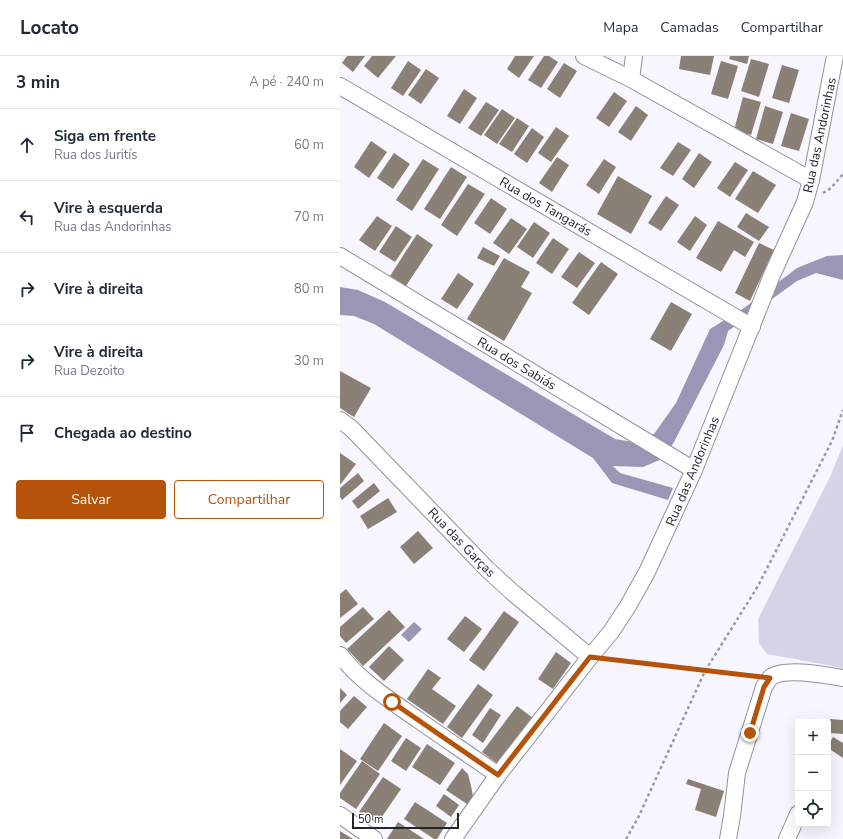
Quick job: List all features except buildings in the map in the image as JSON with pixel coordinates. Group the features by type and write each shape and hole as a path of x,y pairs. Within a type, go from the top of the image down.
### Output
{"street":[{"path":"584,56 630,79 811,180"},
{"path":"630,79 634,56"},
{"name":"Rua das Andorinhas","path":"453,839 498,775 611,632 639,586 694,470 772,275 805,202 811,180 835,56"},
{"name":"Rua dos Tangarás","path":"340,86 752,326"},
{"name":"Rua dos Sabiás","path":"340,256 694,470"},
{"name":"Rua das Garças","path":"340,420 362,439 487,569 512,592 590,657"},
{"path":"340,655 348,666 392,702 498,775"},
{"path":"728,839 737,773 764,687 770,678 780,674 811,673 843,678"},
{"path":"340,815 374,839"},
{"path":"787,839 795,821"}],"path":[{"path":"626,839 638,818 705,671 758,586 832,440 843,410"},
{"path":"590,657 770,678"}],"shaded area":[{"path":"843,255 843,280 816,273 797,281 728,331 724,345 674,442 662,459 643,467 613,466 620,473 673,488 668,500 612,483 593,458 374,324 354,316 340,315 340,287 358,290 385,302 615,439 633,442 654,434 676,403 710,329 744,308 797,268 827,256"},
{"path":"843,445 843,668 767,654 759,643 758,619 831,475"},
{"path":"414,622 422,629 409,642 401,635"}],"route":[{"path":"392,702 498,775 590,657 770,678 764,687 750,733"}]}
